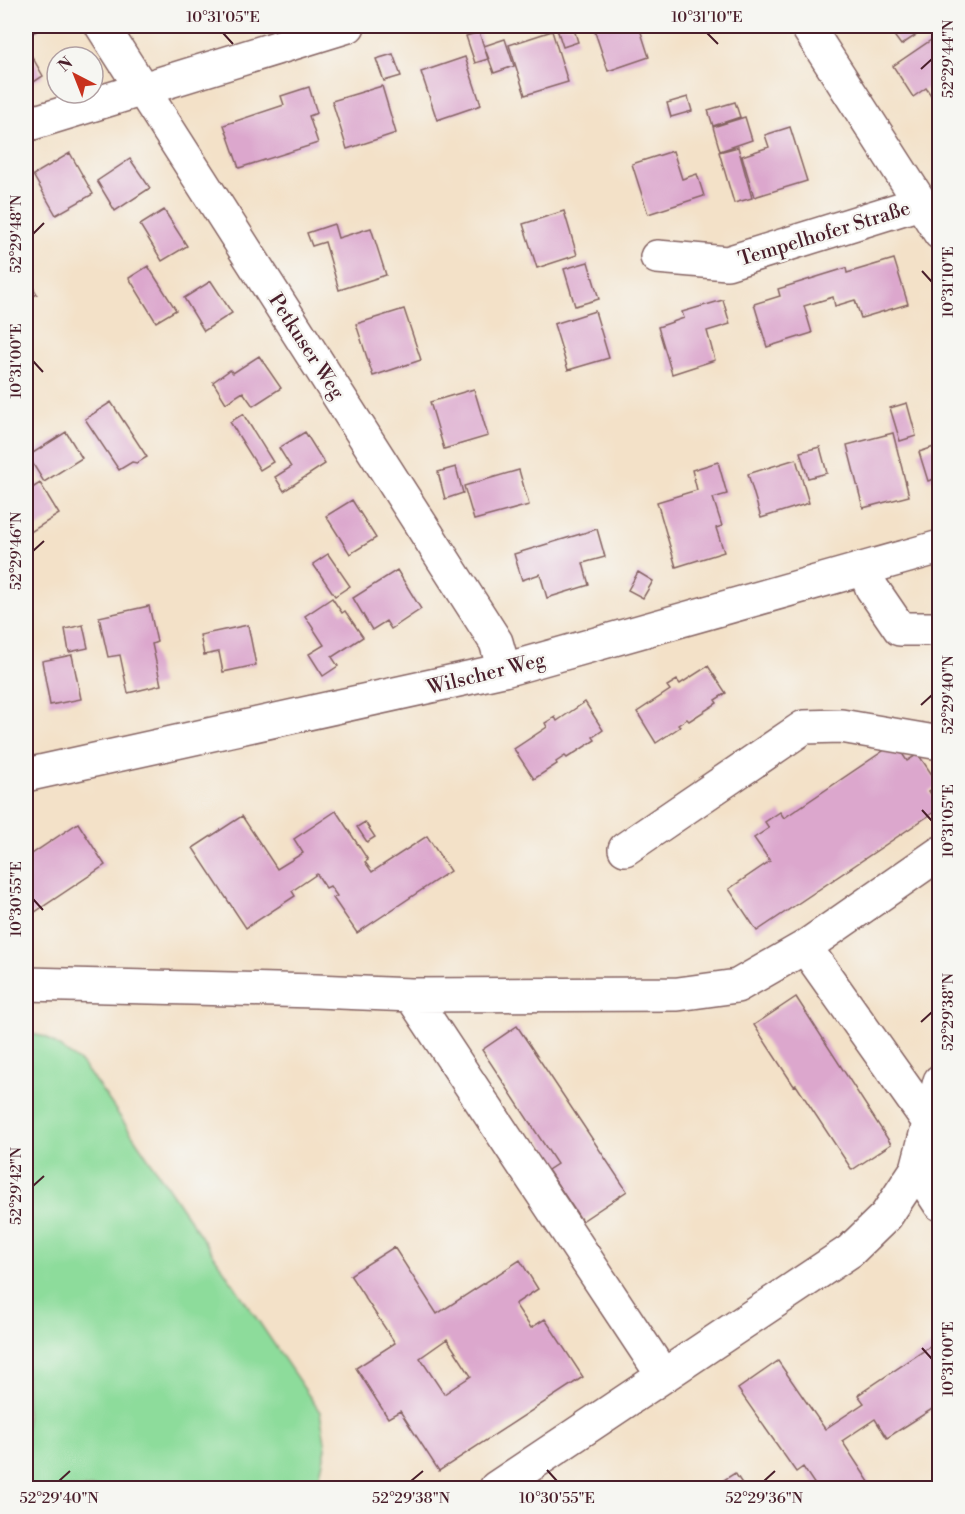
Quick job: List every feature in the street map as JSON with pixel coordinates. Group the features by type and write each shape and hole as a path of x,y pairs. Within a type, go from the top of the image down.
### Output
{"street":[{"name":"Petkuser Weg","path":"102,26 496,642 504,670"},
{"path":"26,125 348,26"},
{"path":"807,26 939,233"},
{"name":"Tempelhofer Straße","path":"657,257 727,262 920,203"},
{"name":"Wilscher Weg","path":"26,775 504,670 865,570 939,547"},
{"path":"865,570 872,588 900,629 939,629"},
{"path":"625,849 804,727 841,726 939,743"},
{"path":"26,984 411,995 678,994 737,986 805,947 939,853"},
{"path":"805,947 929,1122"},
{"path":"411,995 654,1362"},
{"path":"496,1488 850,1251 886,1216 917,1169 939,1081"},
{"path":"917,1169 939,1204"}],"green space":[{"path":"26,1033 46,1037 82,1064 320,1412 326,1448 317,1488 26,1488"}],"building":[{"path":"26,26 45,26 27,36"},
{"path":"556,26 573,26 578,42 563,47"},
{"path":"593,26 639,26 649,57 608,71"},
{"path":"887,26 917,26 921,32 901,45"},
{"path":"552,31 568,82 525,95 509,45"},
{"path":"479,32 488,59 475,63 466,36"},
{"path":"940,34 940,108 926,88 913,97 893,66"},
{"path":"505,39 514,66 494,73 484,46"},
{"path":"26,46 43,76 26,87"},
{"path":"393,54 401,76 384,81 376,59"},
{"path":"465,57 481,105 437,120 421,72"},
{"path":"382,86 396,133 347,149 332,101"},
{"path":"309,87 317,113 309,116 318,143 239,168 224,125 284,105 281,96"},
{"path":"688,97 692,111 671,117 667,103"},
{"path":"735,102 740,117 713,126 708,110"},
{"path":"745,117 752,140 720,151 713,127"},
{"path":"790,127 807,181 754,197 742,156 769,147 765,135"},
{"path":"738,147 752,198 734,203 719,152"},
{"path":"673,151 682,179 697,174 704,196 648,214 632,164"},
{"path":"70,153 93,194 56,215 33,175"},
{"path":"130,159 150,188 115,211 97,181"},
{"path":"164,210 187,246 162,261 140,225"},
{"path":"564,211 577,255 537,268 523,224"},
{"path":"334,224 338,238 371,228 386,275 339,290 325,242 312,246 307,233"},
{"path":"894,259 908,304 861,318 855,300 835,306 833,297 804,306 812,333 767,347 754,304 780,296 778,289 846,268 847,273"},
{"path":"588,262 599,299 575,306 564,269"},
{"path":"148,266 176,310 156,322 129,278"},
{"path":"26,276 37,294 26,301"},
{"path":"211,281 232,313 204,331 184,298"},
{"path":"723,300 730,324 707,331 715,360 672,374 658,327 684,318 682,312"},
{"path":"404,309 421,360 373,376 356,324"},
{"path":"595,311 609,358 568,370 554,324"},
{"path":"259,356 281,388 253,406 243,392 226,403 213,382 230,370 233,373"},
{"path":"474,389 488,436 444,449 430,402"},
{"path":"111,402 147,457 119,470 85,419"},
{"path":"907,403 916,436 900,441 890,408"},
{"path":"243,414 273,462 260,470 230,422"},
{"path":"66,432 82,458 44,482 28,456"},
{"path":"305,432 325,464 284,491 275,477 291,467 279,448"},
{"path":"893,433 909,496 863,508 847,445"},
{"path":"820,447 827,473 808,478 800,452"},
{"path":"934,447 940,465 940,477 928,481 919,452"},
{"path":"796,459 809,503 761,518 748,474"},
{"path":"718,462 727,494 713,498 722,526 716,528 724,552 676,567 657,502 697,490 692,470"},
{"path":"456,467 463,493 445,499 438,472"},
{"path":"519,470 529,505 474,520 464,486"},
{"path":"40,483 59,514 26,535 26,492"},
{"path":"352,500 376,538 350,554 326,516"},
{"path":"597,529 605,557 583,563 589,585 547,598 540,574 522,580 514,554"},
{"path":"328,554 350,586 335,596 313,564"},
{"path":"397,570 421,609 391,629 386,621 372,630 353,598"},
{"path":"638,572 653,581 643,598 628,590"},
{"path":"332,598 342,613 345,611 363,637 332,657 338,666 323,676 309,654 324,645 305,616"},
{"path":"149,606 157,642 152,644 161,685 128,693 120,655 108,657 99,617"},
{"path":"83,625 88,648 69,652 65,629"},
{"path":"248,625 256,665 223,672 219,652 204,655 200,635"},
{"path":"72,655 81,699 50,705 42,661"},
{"path":"708,666 726,693 715,700 717,703 689,721 687,719 678,725 680,727 656,743 637,712 670,690 667,686 677,680 680,684"},
{"path":"585,702 603,730 593,737 595,740 567,758 565,756 534,779 514,749 547,727 545,723 555,717 557,721"},
{"path":"895,743 907,761 918,754 939,785 929,791 940,808 757,931 729,889 770,861 754,838 769,828 765,822 780,812 784,818"},
{"path":"336,811 368,860 365,862 372,872 427,836 450,871 357,933 333,898 337,896 330,886 326,888 317,874 292,891 295,896 246,928 193,848 242,816 277,869 303,853 294,839"},
{"path":"365,822 375,837 367,842 357,827"},
{"path":"78,823 105,865 26,918 26,858"},
{"path":"796,997 891,1144 852,1170 754,1025"},
{"path":"517,1026 627,1191 582,1221 548,1170 557,1164 482,1050"},
{"path":"394,1247 437,1314 520,1260 538,1289 515,1304 531,1328 545,1319 583,1377 439,1471 400,1411 388,1418 356,1368 395,1343 350,1275","holes":["447,1339 471,1376 444,1394 420,1358"]},
{"path":"940,1340 940,1404 887,1438 875,1419 842,1441 873,1488 817,1488 803,1467 796,1472 738,1389 778,1361 825,1429 864,1403 858,1395"},
{"path":"735,1473 745,1488 711,1488"}]}
